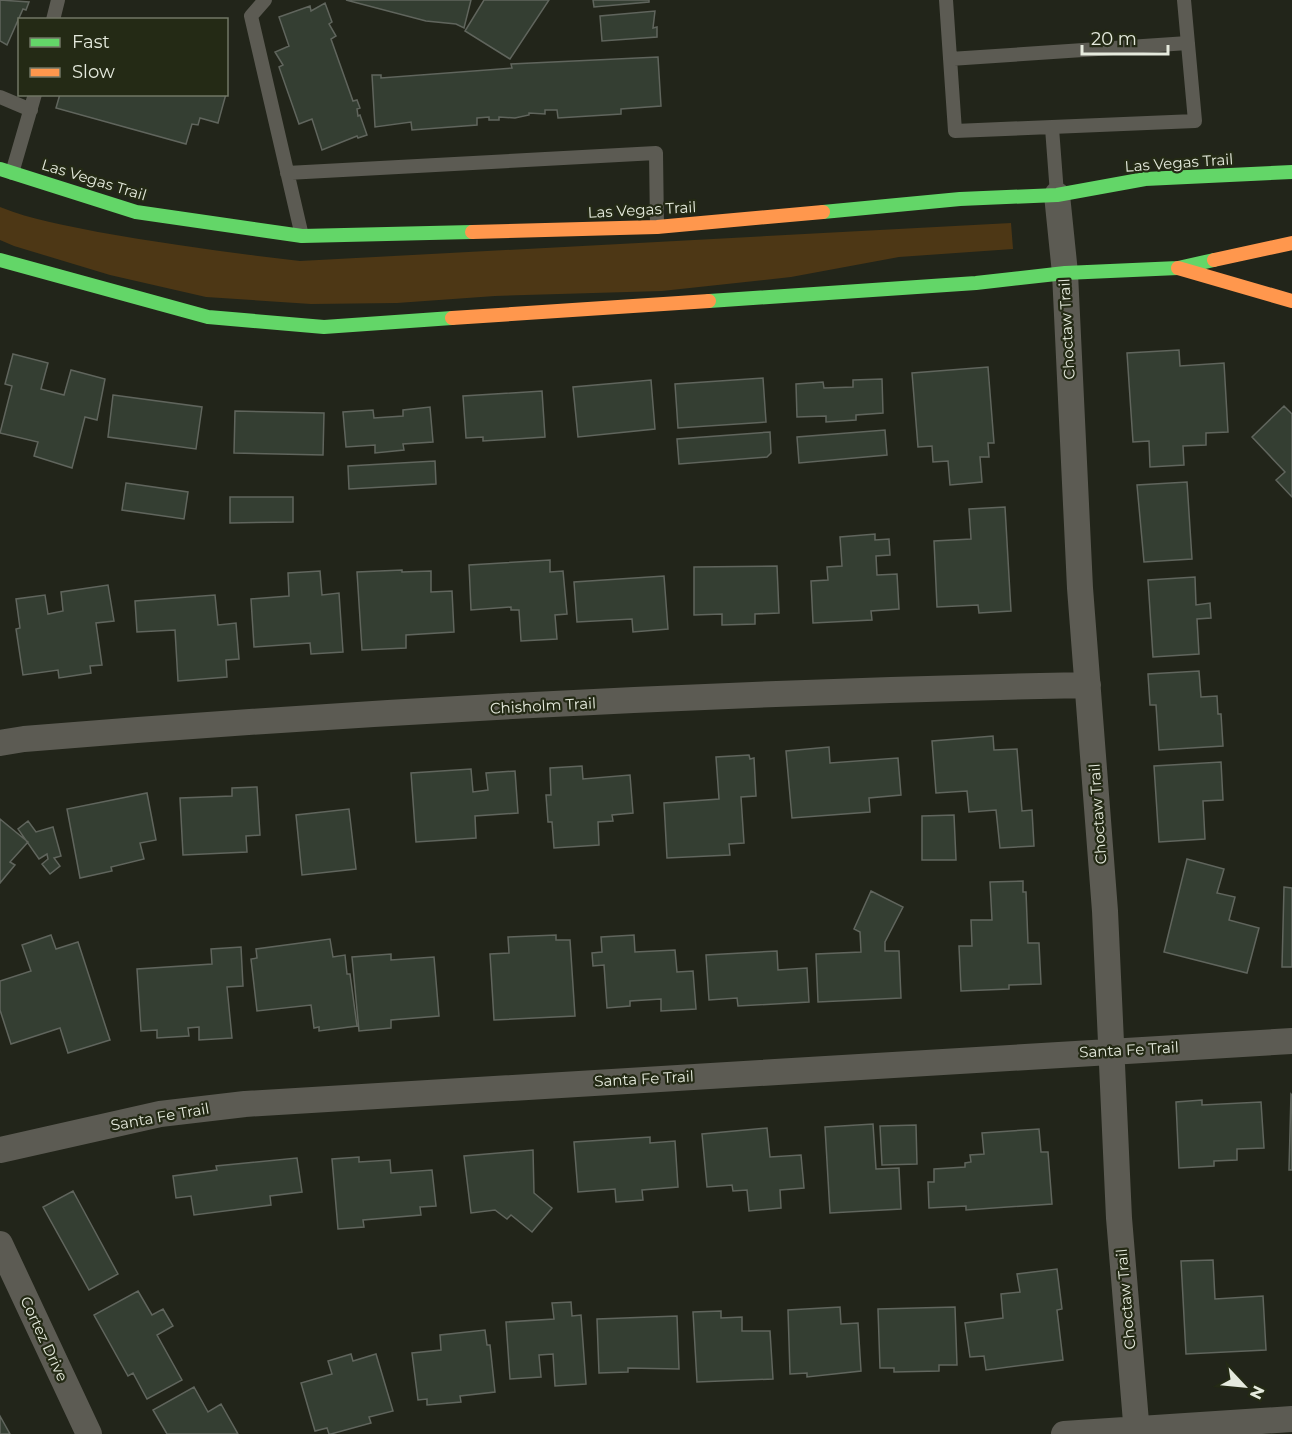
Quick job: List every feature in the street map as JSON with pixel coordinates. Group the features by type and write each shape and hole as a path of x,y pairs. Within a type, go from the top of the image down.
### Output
{"main road":[{"name":"Las Vegas Trail","path":"6,171 136,212 302,236 657,227 960,200 1057,195 1145,179 1292,172"},
{"path":"0,260 208,317 324,327 964,284 1065,273 1178,268 1292,243"},
{"path":"1178,268 1292,302"}],"street":[{"name":"Choctaw Trail","path":"1057,195 1065,273 1080,588 1105,911 1119,1218 1137,1431"},
{"name":"Chisholm Trail","path":"0,744 24,739 249,720 902,688 1088,685"},
{"name":"Santa Fe Trail","path":"0,1150 160,1114 245,1104 1292,1041"},
{"name":"Cortez Drive","path":"0,1244 89,1434"},
{"path":"1064,1434 1292,1419"}],"lane":[{"path":"54,18 58,0"},
{"path":"265,0 251,16 302,236"},
{"path":"946,0 955,131 1195,121 1184,0"},
{"path":"950,58 1188,43"},
{"path":"6,171 34,96"},
{"path":"0,97 31,110"},
{"path":"1052,128 1057,195"},
{"path":"287,173 656,153 657,227"}],"shaded area":[{"path":"0,207 36,219 98,232 300,261 1011,223 1013,249 899,257 791,277 662,291 495,296 397,303 311,304 206,297 110,275 14,246 0,240"}],"building":[{"path":"0,0 29,2 26,10 23,9 18,18 7,45 0,41"},
{"path":"346,0 471,0 464,28 456,24 426,21"},
{"path":"484,0 549,0 510,59 465,31"},
{"path":"593,0 649,0 649,2 594,7"},
{"path":"325,3 332,22 329,24 336,36 331,39 353,101 357,100 360,108 357,109 358,116 360,115 367,135 358,138 357,136 322,150 312,119 299,124 279,67 283,65 275,52 289,46 279,17 310,6 311,11"},
{"path":"655,11 653,28 657,27 657,37 602,41 600,16"},
{"path":"658,57 661,106 621,109 621,114 558,118 557,110 545,110 545,114 529,113 529,115 515,118 499,117 499,120 489,120 489,117 477,118 477,125 412,130 411,122 375,127 372,75 381,75 381,78 512,68 511,64"},
{"path":"59,96 225,96 218,123 200,118 198,125 192,124 186,144 56,108"},
{"path":"1179,350 1180,366 1224,363 1228,432 1206,433 1206,445 1183,446 1184,465 1150,467 1149,441 1133,442 1127,353"},
{"path":"13,354 48,363 41,389 64,395 71,370 105,379 97,420 85,417 72,468 34,456 38,442 0,433 12,386 5,384"},
{"path":"988,367 994,443 988,443 989,457 980,457 982,482 950,485 948,461 933,462 932,446 918,447 912,373"},
{"path":"763,378 766,422 678,428 675,384"},
{"path":"882,379 883,413 856,415 856,420 826,422 826,416 797,417 796,384 823,382 824,388 853,387 853,380"},
{"path":"651,380 655,429 578,437 573,387"},
{"path":"542,391 545,437 483,441 483,437 466,438 463,396"},
{"path":"113,395 202,407 196,449 108,437"},
{"path":"1284,406 1292,414 1292,497 1276,480 1285,472 1252,437"},
{"path":"430,407 433,442 403,444 404,450 375,453 375,445 346,447 343,412 373,410 374,418 403,416 403,410"},
{"path":"235,411 324,413 323,455 234,453"},
{"path":"885,430 887,455 799,463 797,437"},
{"path":"770,432 771,453 767,457 679,464 677,439"},
{"path":"435,461 436,484 349,489 348,466"},
{"path":"1187,482 1192,559 1144,562 1137,485"},
{"path":"126,483 188,492 184,519 122,510"},
{"path":"230,497 293,497 293,522 230,523"},
{"path":"1005,507 1011,611 979,613 978,605 937,607 934,541 971,539 969,509"},
{"path":"875,534 875,540 889,539 890,555 876,556 877,575 897,574 899,609 871,611 872,620 813,623 811,581 828,580 827,567 842,566 840,537"},
{"path":"550,560 550,572 563,571 567,614 555,615 557,639 521,641 519,610 511,610 511,607 471,610 469,565"},
{"path":"777,566 779,613 755,614 755,624 722,625 722,614 694,615 694,567"},
{"path":"402,570 402,572 431,571 431,592 452,591 454,632 406,635 406,648 362,650 357,572"},
{"path":"320,571 322,595 339,593 343,652 311,654 310,643 254,647 251,599 289,596 288,573"},
{"path":"664,576 668,629 633,632 632,619 577,622 574,582"},
{"path":"1195,577 1196,605 1210,603 1211,618 1197,619 1199,654 1153,657 1148,580"},
{"path":"108,585 114,621 96,623 102,665 90,666 91,673 59,678 58,670 23,675 16,629 20,628 16,599 45,595 48,614 63,611 61,592"},
{"path":"215,595 218,625 236,623 239,659 226,660 227,677 178,681 175,630 137,632 135,601"},
{"path":"1199,671 1201,697 1217,696 1218,714 1221,714 1223,746 1159,750 1156,705 1150,705 1148,674"},
{"path":"993,736 994,750 1017,749 1022,811 1032,810 1034,846 1000,848 996,810 969,812 967,791 936,793 932,741"},
{"path":"829,747 830,763 898,758 901,795 869,798 870,812 792,818 786,751"},
{"path":"749,755 750,759 754,758 756,796 741,797 744,843 729,844 730,855 667,858 664,803 719,799 716,757"},
{"path":"1221,762 1223,800 1203,801 1205,839 1159,842 1154,766"},
{"path":"582,766 583,779 630,775 633,813 612,815 613,821 598,822 599,845 554,848 552,822 548,822 546,795 551,795 550,768"},
{"path":"471,769 473,792 488,790 486,773 515,771 518,813 475,816 476,838 416,842 411,773"},
{"path":"257,787 260,835 246,836 247,852 183,855 180,798 232,796 232,788"},
{"path":"147,793 156,840 140,843 144,859 111,867 112,871 80,878 67,809"},
{"path":"349,809 356,869 302,875 296,815"},
{"path":"954,815 956,860 922,860 922,816"},
{"path":"0,819 28,842 10,862 15,865 0,883"},
{"path":"28,821 36,832 53,827 61,856 54,858 60,866 50,874 42,864 48,859 47,854 39,859 18,829"},
{"path":"1187,859 1224,869 1217,893 1235,897 1229,920 1259,928 1247,973 1164,952"},
{"path":"1023,881 1023,892 1026,892 1028,943 1039,943 1041,984 1009,985 1009,989 961,991 959,946 972,946 971,920 992,920 990,882"},
{"path":"1284,887 1292,888 1292,967 1282,967"},
{"path":"871,891 903,907 885,942 885,951 899,951 901,998 818,1002 816,954 861,952 860,932 854,929"},
{"path":"51,935 56,949 78,942 110,1040 68,1053 60,1028 11,1044 0,1010 0,981 31,971 22,945"},
{"path":"556,935 556,940 570,940 575,1016 494,1020 490,954 509,953 508,937"},
{"path":"634,935 635,952 675,950 677,972 693,971 696,1009 661,1011 661,999 630,1001 630,1006 607,1008 604,965 593,966 592,953 602,952 601,937"},
{"path":"330,939 333,957 345,955 357,1026 319,1031 319,1027 314,1028 311,1005 257,1011 251,959 257,958 256,949"},
{"path":"241,947 243,986 227,987 232,1038 199,1040 199,1027 188,1028 189,1036 157,1038 157,1030 141,1031 137,969 212,964 211,949"},
{"path":"777,951 778,970 807,968 809,1002 738,1006 737,998 709,1000 706,955"},
{"path":"391,954 391,960 434,957 439,1016 391,1020 391,1028 359,1031 352,957"},
{"path":"1291,1094 1292,1170 1289,1170"},
{"path":"1202,1100 1202,1105 1261,1102 1264,1148 1237,1149 1237,1160 1214,1161 1214,1166 1179,1168 1176,1102"},
{"path":"873,1124 876,1169 899,1168 901,1209 830,1213 825,1127"},
{"path":"916,1125 917,1164 882,1165 880,1126"},
{"path":"767,1128 770,1157 801,1155 804,1188 780,1190 781,1208 749,1211 747,1190 733,1191 732,1185 707,1187 702,1134"},
{"path":"1039,1129 1041,1152 1048,1152 1052,1204 966,1210 966,1206 929,1208 928,1182 934,1182 934,1169 965,1167 965,1163 971,1162 970,1155 984,1154 982,1133"},
{"path":"650,1137 650,1143 675,1141 678,1187 642,1190 643,1200 616,1202 615,1189 578,1192 574,1142"},
{"path":"533,1150 534,1193 552,1208 532,1232 511,1215 507,1219 495,1210 471,1213 464,1156"},
{"path":"359,1157 359,1162 390,1160 391,1173 432,1170 436,1206 420,1207 421,1215 363,1220 364,1227 338,1229 332,1159"},
{"path":"297,1158 302,1192 270,1196 271,1205 194,1215 191,1196 176,1198 173,1176 217,1170 216,1166"},
{"path":"73,1191 118,1274 89,1290 43,1207"},
{"path":"1213,1260 1215,1299 1263,1296 1266,1350 1186,1354 1181,1261"},
{"path":"1057,1269 1062,1309 1057,1310 1063,1360 986,1370 984,1356 970,1357 965,1323 1003,1318 1001,1294 1020,1292 1017,1274"},
{"path":"138,1291 152,1315 163,1309 173,1326 157,1335 182,1380 147,1399 133,1373 128,1376 94,1315"},
{"path":"571,1302 572,1316 581,1315 586,1384 555,1386 553,1354 539,1355 541,1377 510,1379 506,1322 554,1319 552,1303"},
{"path":"840,1307 841,1324 858,1323 861,1371 807,1377 807,1373 790,1374 788,1310"},
{"path":"955,1307 957,1365 939,1365 939,1371 894,1372 894,1368 880,1368 878,1309"},
{"path":"721,1311 721,1318 742,1317 742,1331 770,1331 773,1379 697,1382 693,1312"},
{"path":"677,1316 679,1369 628,1368 628,1372 599,1373 597,1319"},
{"path":"485,1330 487,1345 490,1345 495,1392 460,1396 461,1402 427,1405 427,1399 418,1400 412,1353 441,1350 440,1335"},
{"path":"351,1354 353,1361 376,1354 393,1411 369,1417 371,1423 331,1434 327,1428 315,1431 301,1383 332,1374 328,1361"},
{"path":"194,1387 208,1412 221,1404 238,1434 167,1434 153,1410"},
{"path":"0,1416 10,1434 0,1434"}],"traffic: fast":[{"path":"0,169 136,212 302,236 472,232"},
{"path":"823,212 960,199 1057,195 1145,179 1292,172"},
{"path":"0,260 208,317 324,327 452,318"},
{"path":"709,301 976,283 1065,273 1178,268 1214,260"}],"traffic: slow":[{"path":"472,232 657,227 823,212"},
{"path":"1214,260 1292,243"},
{"path":"1178,268 1292,301"},
{"path":"452,318 709,301"}]}
